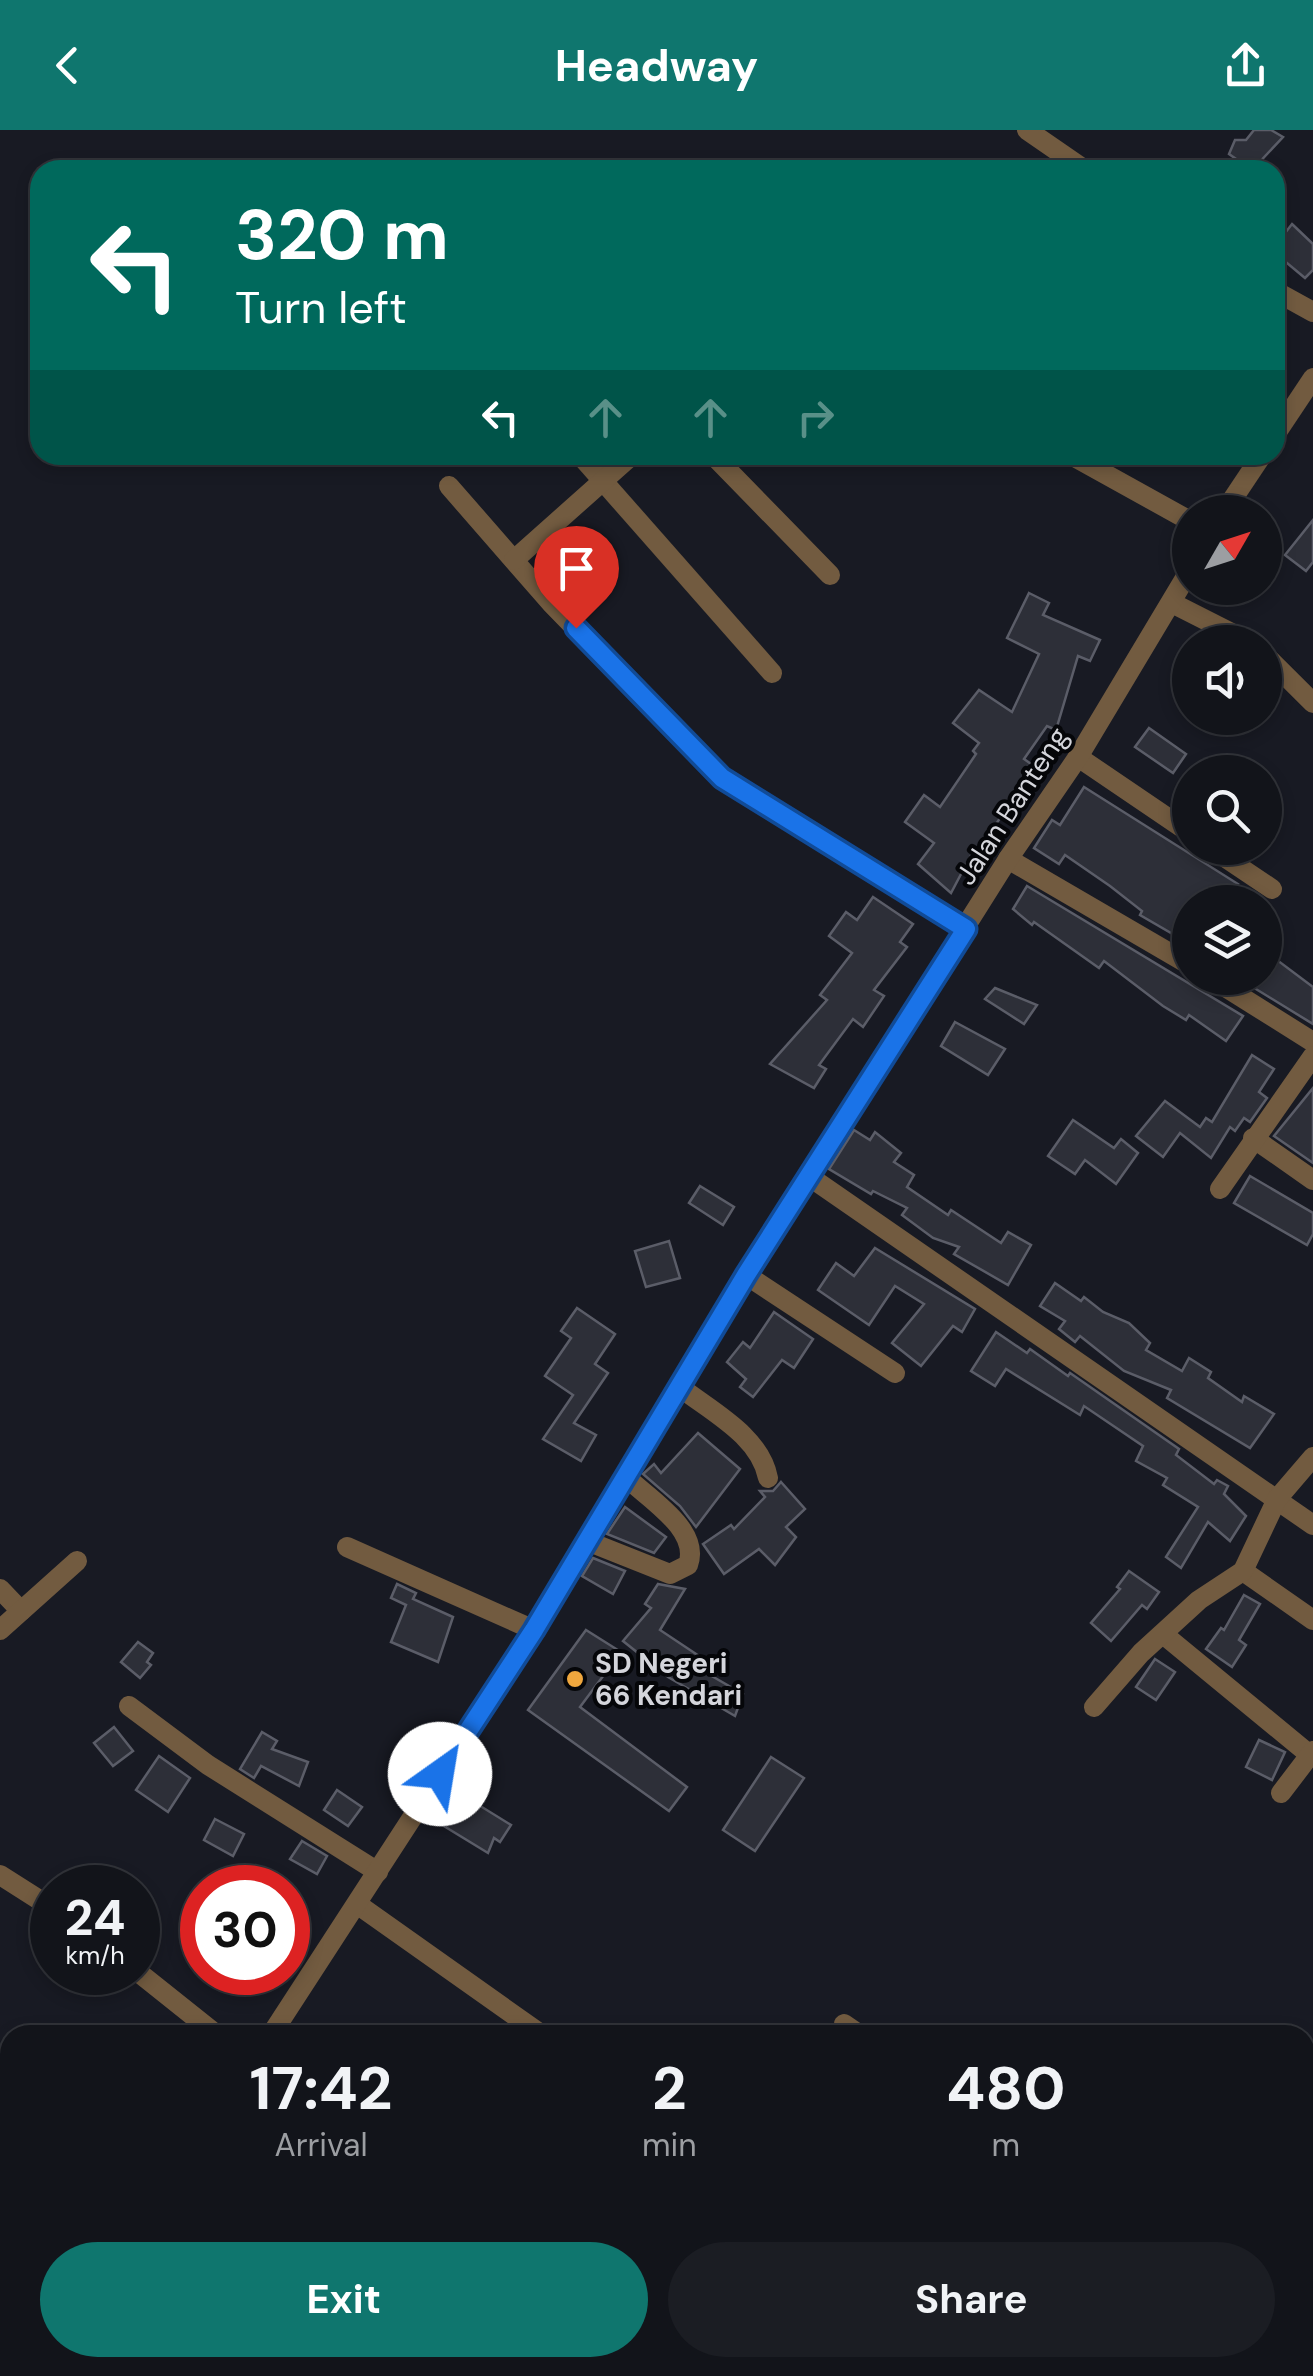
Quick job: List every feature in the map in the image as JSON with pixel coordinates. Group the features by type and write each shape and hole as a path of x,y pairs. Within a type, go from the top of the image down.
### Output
{"street":[{"path":"1028,130 1071,160"},
{"path":"1285,297 1313,312"},
{"path":"1285,420 1313,378"},
{"path":"589,465 772,674"},
{"path":"514,560 621,465"},
{"path":"723,465 830,574"},
{"path":"1089,465 1172,511"},
{"path":"1235,495 1255,465"},
{"path":"450,486 514,560 722,778 966,929"},
{"name":"Jalan Banteng","path":"278,2025 534,1630 746,1275 1008,859 1078,757 1172,603"},
{"path":"1176,605 1215,625"},
{"path":"1282,673 1313,703"},
{"path":"1078,757 1172,821"},
{"path":"1008,859 1172,955"},
{"path":"1236,865 1266,885"},
{"path":"1238,995 1313,1042"},
{"path":"1220,1189 1252,1138 1313,1056"},
{"path":"1252,1138 1313,1180"},
{"path":"810,1177 1313,1526"},
{"path":"746,1275 895,1373"},
{"path":"680,1387 751,1443 763,1460 768,1478"},
{"path":"1094,1707 1199,1600 1242,1571 1277,1499 1313,1457"},
{"path":"587,1540 670,1574 688,1565 692,1556 688,1538 626,1477"},
{"path":"347,1547 534,1630"},
{"path":"0,1630 77,1561"},
{"path":"1242,1571 1313,1620"},
{"path":"0,1589 21,1612"},
{"path":"1163,1634 1312,1753 1280,1794"},
{"path":"129,1706 222,1774 378,1872"},
{"path":"0,1875 30,1894"},
{"path":"357,1904 528,2025"},
{"path":"160,1990 204,2025"}],"building":[{"path":"1254,130 1271,130 1283,137 1261,160 1238,160 1229,154 1235,140 1246,140"},
{"path":"1292,224 1313,244 1313,270 1305,278 1285,261 1285,233"},
{"path":"1313,520 1313,562 1306,571 1285,555"},
{"path":"1029,593 1049,603 1043,615 1100,640 1090,661 1078,656 1056,730 1047,726 1024,759 1034,766 985,841 989,844 977,862 970,857 951,893 918,864 934,843 905,822 924,795 940,807 976,754 973,751 979,743 953,723 979,690 1012,712 1039,654 1007,638"},
{"path":"1149,728 1186,754 1172,755 1172,772 1135,747"},
{"path":"1084,787 1172,842 1172,865 1208,865 1238,884 1172,885 1172,934 1140,915 1142,911 1065,855 1059,864 1034,848 1052,820 1060,825"},
{"path":"1027,886 1172,973 1172,995 1208,995 1243,1016 1226,1041 1189,1015 1186,1020 1163,1006 1104,961 1099,968 1013,909"},
{"path":"873,897 913,924 900,942 907,947 874,990 884,996 863,1027 853,1019 819,1065 826,1069 814,1088 770,1064 827,1000 820,995 852,953 829,936 846,912 857,920"},
{"path":"1282,964 1313,987 1313,1024 1266,995 1282,995"},
{"path":"995,988 1037,1005 1024,1024 985,999"},
{"path":"955,1022 1005,1049 988,1075 941,1046"},
{"path":"1252,1055 1274,1069 1259,1092 1267,1098 1250,1122 1244,1118 1235,1131 1230,1127 1211,1158 1180,1133 1163,1157 1136,1136 1165,1101 1200,1127 1206,1118 1212,1122"},
{"path":"1313,1088 1313,1163 1274,1136"},
{"path":"1073,1120 1114,1148 1121,1139 1138,1153 1116,1184 1085,1160 1075,1174 1048,1156"},
{"path":"854,1130 870,1140 875,1132 901,1153 894,1162 914,1175 907,1187 948,1215 951,1210 1001,1243 1008,1232 1031,1245 1008,1285 954,1254 959,1247 933,1238 902,1215 907,1208 873,1191 871,1194 829,1169"},
{"path":"1250,1176 1313,1213 1313,1234 1307,1245 1234,1203"},
{"path":"700,1186 734,1207 723,1225 689,1203"},
{"path":"669,1241 680,1278 646,1287 635,1251"},
{"path":"875,1248 975,1309 962,1332 953,1326 921,1366 892,1343 924,1304 895,1286 869,1325 818,1290 836,1263 854,1276"},
{"path":"1055,1283 1081,1301 1084,1297 1103,1312 1129,1323 1150,1343 1146,1350 1182,1371 1189,1358 1211,1372 1208,1378 1242,1402 1244,1396 1274,1414 1250,1448 1167,1398 1171,1390 1124,1371 1080,1336 1075,1342 1059,1329 1065,1321 1040,1306"},
{"path":"577,1308 615,1334 595,1364 608,1373 574,1423 596,1435 581,1461 543,1439 573,1395 545,1376 571,1338 561,1331"},
{"path":"774,1312 813,1339 794,1368 782,1360 753,1397 740,1387 746,1379 727,1362 743,1342 750,1348"},
{"path":"996,1332 1027,1353 1030,1349 1068,1376 1070,1373 1179,1449 1176,1455 1214,1484 1217,1480 1228,1486 1224,1494 1246,1516 1230,1541 1208,1522 1181,1568 1166,1557 1198,1507 1163,1485 1167,1478 1136,1461 1143,1446 1084,1406 1080,1415 1006,1369 995,1386 971,1371"},
{"path":"698,1433 740,1469 696,1527 680,1506 643,1474 654,1464 661,1473"},
{"path":"781,1482 805,1509 786,1527 796,1537 775,1565 759,1549 724,1574 703,1544 731,1525 734,1529 765,1497 760,1491 773,1491"},
{"path":"625,1507 666,1537 654,1553 607,1534"},
{"path":"593,1558 625,1571 613,1594 582,1576"},
{"path":"1129,1571 1159,1592 1147,1609 1142,1605 1111,1641 1091,1623 1120,1589 1117,1587"},
{"path":"397,1584 416,1593 413,1599 453,1617 438,1662 391,1642 406,1605 391,1598"},
{"path":"658,1584 685,1589 660,1630 714,1666 710,1675 743,1694 735,1716 668,1677 623,1641 651,1608 645,1604"},
{"path":"1244,1595 1260,1604 1239,1640 1246,1645 1232,1667 1206,1649 1221,1628 1224,1630"},
{"path":"586,1630 621,1652 580,1707 687,1787 669,1811 528,1710"},
{"path":"138,1642 153,1653 147,1662 151,1665 140,1678 121,1662"},
{"path":"1155,1659 1175,1672 1156,1700 1136,1687"},
{"path":"114,1727 133,1751 113,1766 94,1743"},
{"path":"262,1732 277,1741 272,1749 308,1762 299,1786 261,1766 254,1778 240,1769"},
{"path":"1259,1740 1285,1752 1272,1780 1246,1767"},
{"path":"159,1756 190,1778 168,1812 136,1790"},
{"path":"771,1757 804,1778 755,1851 723,1830"},
{"path":"337,1790 362,1807 348,1826 324,1810"},
{"path":"456,1791 511,1825 500,1842 494,1838 488,1853 439,1823"},
{"path":"215,1819 244,1834 233,1856 204,1840"},
{"path":"302,1841 327,1856 317,1874 310,1870 310,1865 290,1859"}],"place":[{"name":"SD Negeri 66 Kendari","path":"575,1679"}],"route":[{"path":"440,1774 534,1630 746,1275 966,929 722,778 698,758 576,628"}]}
